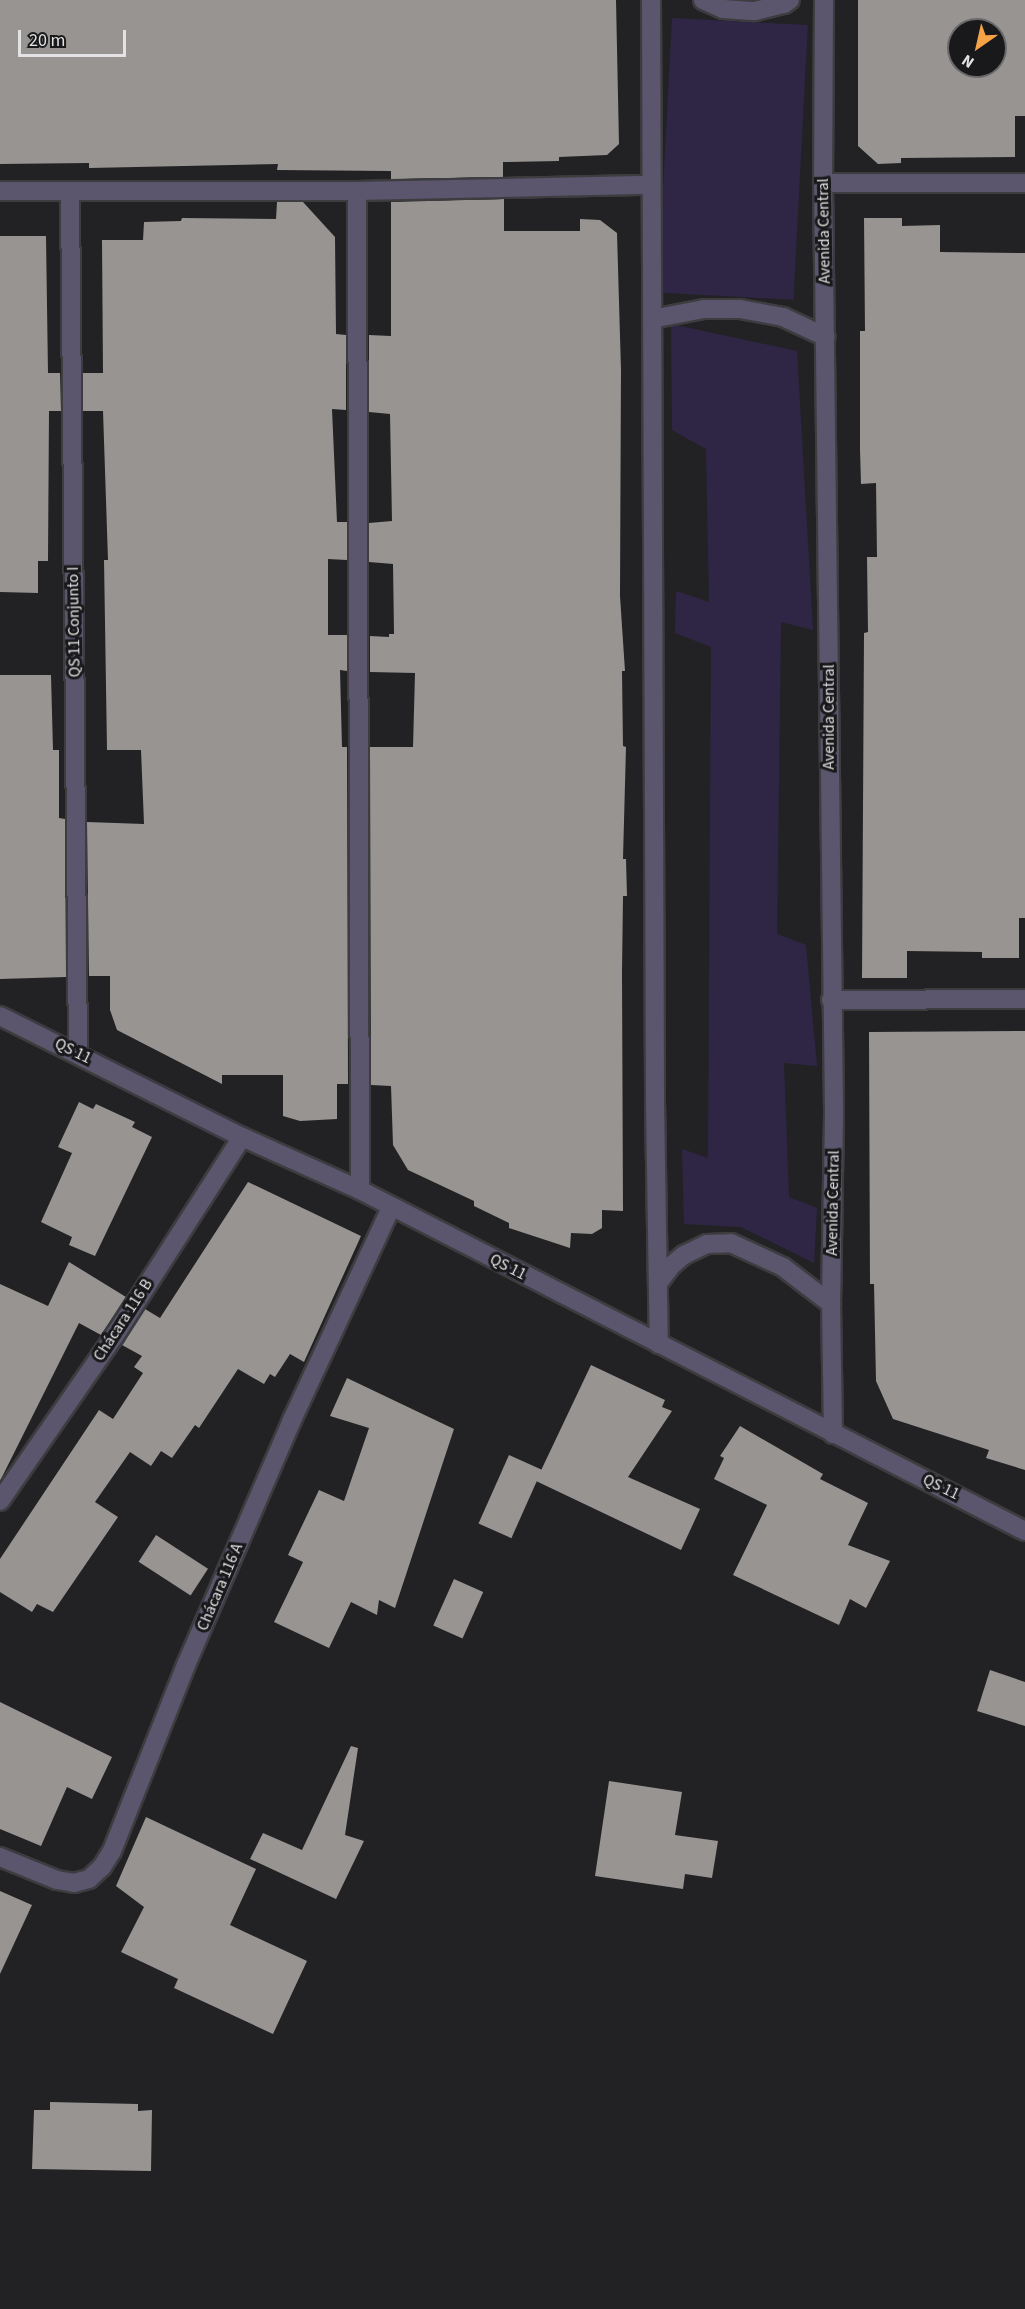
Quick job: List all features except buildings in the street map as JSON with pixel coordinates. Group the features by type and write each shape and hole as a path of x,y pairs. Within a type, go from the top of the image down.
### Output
{"street":[{"path":"651,0 654,1090 659,1344"},
{"path":"703,0 723,9 755,11 784,4 790,0"},
{"name":"Avenida Central","path":"824,0 823,183 834,1115 831,1304 833,1434"},
{"path":"823,183 1025,183"},
{"path":"0,191 357,191 651,185"},
{"path":"357,191 360,1190"},
{"name":"QS 11 Conjunto I","path":"70,192 78,1053"},
{"path":"652,319 704,309 740,309 783,317 826,337"},
{"path":"831,1000 1025,999"},
{"name":"QS 11","path":"0,1016 242,1137 360,1190 833,1434 1021,1526"},
{"name":"Chácara 116 B","path":"0,1501 115,1335 242,1137"},
{"name":"Chácara 116 A","path":"0,1857 57,1880 74,1883 89,1879 102,1867 112,1851 186,1665 292,1420 391,1208"},
{"path":"659,1282 672,1265 684,1255 707,1244 731,1244 783,1267 831,1304"}],"shaded area":[{"path":"672,18 808,25 793,300 658,293"},
{"path":"671,324 797,351 813,630 781,622 777,934 806,945 817,1066 784,1063 789,1197 817,1208 814,1263 741,1227 684,1224 682,1149 708,1158 711,647 675,633 676,591 709,602 706,449 672,430"}]}
